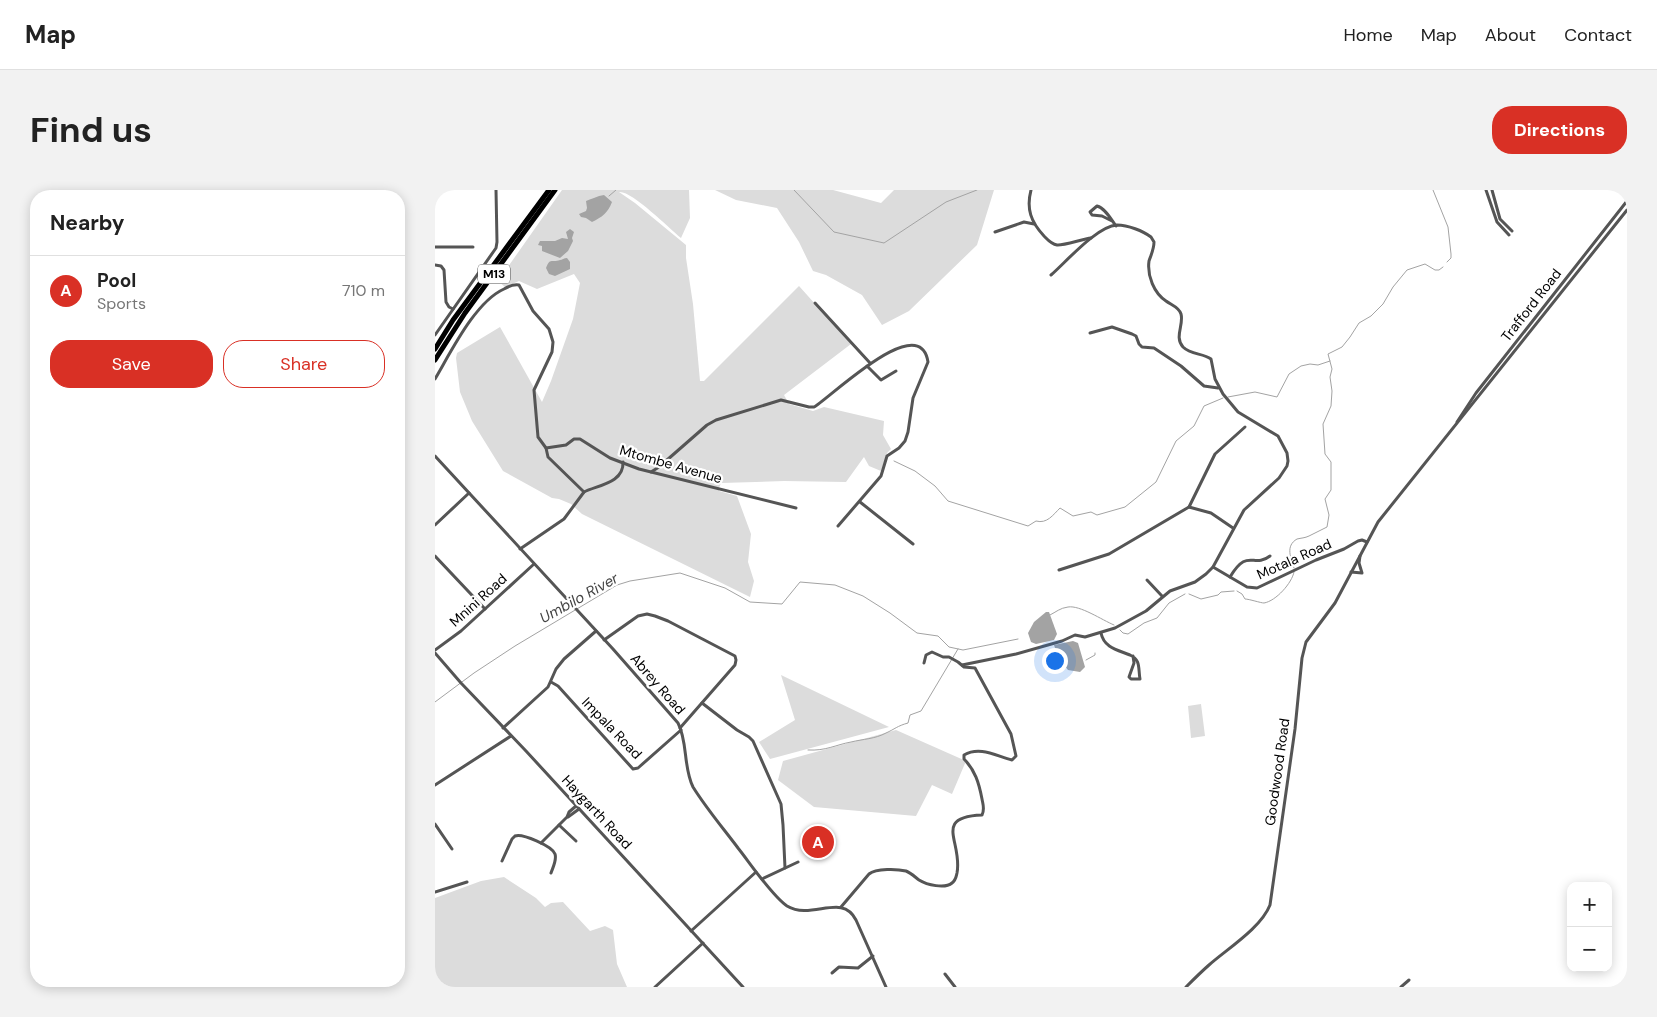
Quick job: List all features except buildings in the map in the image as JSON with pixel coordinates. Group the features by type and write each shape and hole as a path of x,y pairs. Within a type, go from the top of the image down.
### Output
{"highway":[{"name":"M13","path":"435,360 465,313 555,190"},
{"name":"M13","path":"435,348 453,320 548,191"}],"street":[{"path":"435,335 496,248 496,190"},
{"path":"1031,190 1029,210 1034,224 1048,240 1057,245 1063,245 1091,237"},
{"path":"1486,190 1497,222 1509,234"},
{"path":"1491,190 1500,219 1512,231"},
{"path":"1490,202 1494,200"},
{"name":"Trafford Road","path":"1456,425 1475,393 1627,201"},
{"path":"961,664 1016,654 1062,641 1076,634 1085,637 1101,633 1137,617 1170,591 1199,580 1213,567 1244,510 1288,465 1285,447 1278,436 1238,412 1229,402 1214,377 1212,360 1187,350 1181,343 1179,336 1180,312 1162,298 1153,285 1149,267 1154,246 1153,238 1145,233 1117,225 1101,207 1097,206 1090,211 1092,215 1102,216 1113,221"},
{"name":"Trafford Road","path":"1367,542 1378,522 1627,210"},
{"path":"995,232 1024,222 1034,224"},
{"path":"1051,275 1091,237 1117,225"},
{"path":"1605,229 1609,232"},
{"path":"435,247 473,247"},
{"path":"435,265 441,267 444,271 446,301 447,305 453,308"},
{"path":"435,379 481,306 499,291 514,284 519,285 533,311 549,329 552,337 553,349 535,388 534,396 539,439 546,448 547,457 584,492"},
{"path":"815,303 870,363"},
{"path":"1090,333 1111,327 1134,334 1142,347 1155,348 1206,386 1219,388"},
{"path":"651,472 713,421 781,400 814,407 870,363 900,347 909,345 922,350 928,362 913,398 905,440 899,448 887,456 882,474 838,526"},
{"path":"867,366 881,380 896,371"},
{"path":"1059,570 1109,554 1189,507 1215,454 1245,427"},
{"name":"Mtombe Avenue","path":"546,448 566,445 574,439 580,439 603,454 651,472 796,508"},
{"name":"Abrey Road","path":"435,456 678,723 681,729 692,784 756,872 779,899 791,908 798,910 815,911 841,907"},
{"path":"621,471 623,462"},
{"path":"520,549 564,519 584,492 606,485 621,471 633,466"},
{"path":"457,504 464,495 464,488"},
{"path":"435,524 469,493"},
{"path":"860,502 913,544"},
{"path":"1189,507 1210,512 1233,528"},
{"name":"Motala Road","path":"1213,567 1247,587 1255,588 1358,541 1363,540 1367,542"},
{"name":"Goodwood Road","path":"1186,987 1250,930 1267,910 1271,900 1295,730 1304,646 1312,632 1335,602 1367,542"},
{"path":"1351,572 1362,573 1359,563 1362,551"},
{"path":"435,556 485,609"},
{"path":"1230,577 1237,566 1243,561 1249,559 1262,560 1270,556"},
{"name":"Mnini Road","path":"435,651 461,631 534,564"},
{"path":"1147,580 1162,596"},
{"path":"604,640 638,616 645,614 655,616 731,653 735,657 736,664 681,729"},
{"path":"503,728 530,706 548,687 559,665 596,631"},
{"path":"1101,633 1105,642 1111,647 1133,656 1139,663 1140,679 1131,679 1129,677 1134,664 1133,656"},
{"name":"Haygarth Road","path":"435,651 466,689 743,987"},
{"path":"886,987 855,918 850,911 841,907 869,874 875,870 905,871 929,884 942,886 951,884 956,878 958,863 957,851 951,832 956,822 970,815 982,814 984,810 979,783 972,768 963,758 965,754 975,752 992,753 1012,760 1016,755 1011,734 980,676 973,667 964,667 949,657 943,657 932,652 926,655 924,663"},
{"name":"Impala Road","path":"551,682 558,686 634,769 638,768 681,729"},
{"path":"703,703 753,742 781,805 785,868"},
{"path":"435,785 511,736"},
{"path":"567,817 569,812 576,806"},
{"path":"541,843 567,817 579,809"},
{"path":"435,824 452,848"},
{"path":"559,825 576,842"},
{"path":"502,861 515,836 519,836 541,843 552,849 555,855 551,873"},
{"path":"762,879 799,862"},
{"path":"691,931 756,872"},
{"path":"435,892 467,882"},
{"path":"656,986 703,943"},
{"path":"832,973 839,967 858,968 873,956"},
{"path":"945,974 955,987"},
{"path":"1401,987 1409,980"}],"shaded area":[{"path":"562,190 689,190 690,218 681,238 641,203 625,193 619,192 686,245 700,381 704,381 799,286 851,344 784,395 789,404 813,411 824,407 884,421 883,435 891,449 887,453 881,471 869,466 864,457 846,482 721,483 719,491 737,496 751,534 748,562 754,581 750,597 582,514 571,504 552,498 503,471 472,421 460,392 457,353 500,327 542,402 551,381 573,319 580,283 574,274 537,289 519,281 505,287 498,281"},
{"path":"715,190 833,190 881,203 894,190 994,190 977,245 909,311 882,325 862,295 826,275 813,271 799,242 777,208 736,200"},
{"path":"604,195 612,202 604,214 592,222 581,217 579,214 586,211 587,208 586,201"},
{"path":"570,229 574,232 573,241 568,251 560,258 542,251 542,246 538,245 540,241 568,239 566,232"},
{"path":"567,258 570,262 570,269 555,276 549,274 546,268 551,261"},
{"path":"1046,612 1049,612 1057,634 1054,640 1036,644 1031,642 1028,633 1034,622"},
{"path":"1073,641 1078,643 1085,667 1080,672 1068,670 1057,660 1054,645"},
{"path":"781,675 889,727 770,759 759,742 795,720"},
{"path":"1201,704 1205,736 1191,738 1188,706"},
{"path":"896,730 966,761 952,794 932,785 916,816 814,807 778,780 783,761"},
{"path":"504,877 536,898 545,907 551,903 563,902 590,931 605,926 613,930 617,964 627,987 435,987 435,898 481,881"}],"waterway":[{"path":"609,196 616,190"},
{"path":"794,190 834,232 884,243 946,202 977,190"},
{"name":"Umbilo River","path":"1433,190 1448,227 1451,258 1447,262"},
{"name":"Umbilo River","path":"1294,568 1290,556 1291,545 1297,539 1307,537 1327,527 1329,515 1325,499 1331,490 1331,462 1325,454 1323,424 1331,406 1332,391 1330,377 1332,369 1328,354 1342,347 1359,323 1371,316 1383,304 1393,287 1407,270 1425,264 1435,270 1443,267"},
{"path":"1228,397 1255,392 1277,397 1289,374 1301,366 1318,365 1330,361"},
{"path":"894,461 915,471 935,486 948,501 1028,526 1036,521 1047,520 1060,508 1073,516 1091,512 1097,515 1125,507 1156,482 1176,441 1194,426 1204,406 1223,398"},
{"name":"Umbilo River","path":"1237,591 1245,599 1264,603 1269,602 1283,591 1294,572"},
{"name":"Umbilo River","path":"435,702 515,646 617,585 680,573 725,588 750,602 782,604 800,582 835,585 863,596 917,633 938,636 949,647 963,650 1018,639"},
{"name":"Umbilo River","path":"1189,594 1201,599 1218,595 1221,592 1234,591"},
{"name":"Umbilo River","path":"1120,630 1128,634 1144,623 1157,618 1169,603 1185,594"},
{"name":"Umbilo River","path":"1050,615 1063,608 1073,607 1085,610 1114,625"},
{"path":"808,750 825,749 873,738 908,723 910,715 921,711 958,649"},
{"name":"Umbilo River","path":"1086,660 1095,655 1095,653"}],"place":[{"name":"Pool","path":"818,842"}]}
